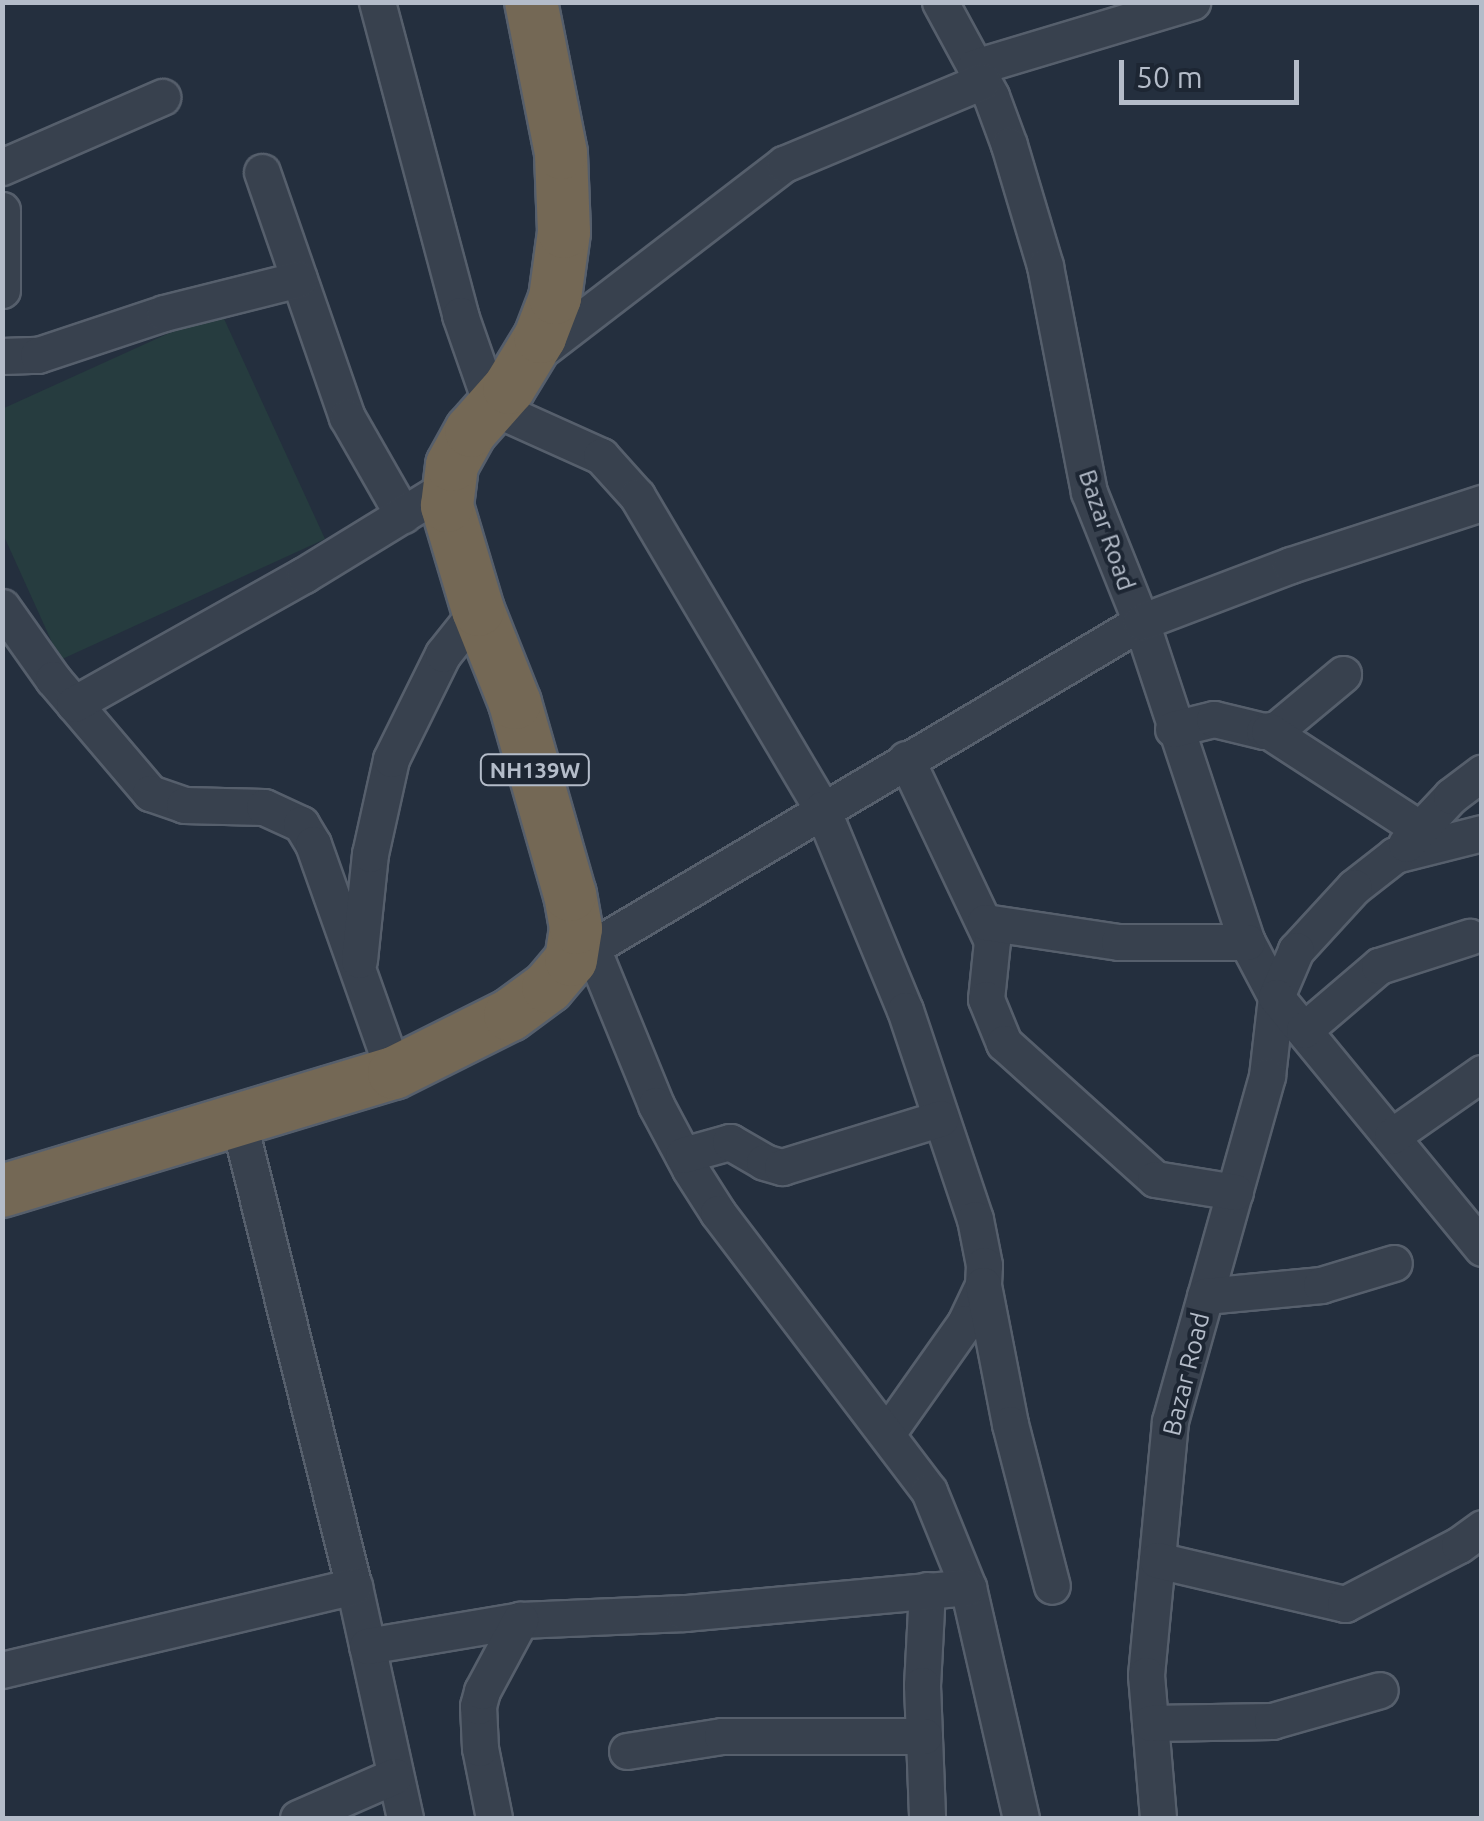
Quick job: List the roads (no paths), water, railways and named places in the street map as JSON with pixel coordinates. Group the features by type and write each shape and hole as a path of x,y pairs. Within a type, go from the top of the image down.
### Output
{"highway":[{"name":"NH139W","path":"531,2 560,154 564,232 555,298 524,363 471,432 452,466 447,506 478,610 515,703 570,895 582,954"},
{"path":"2,1192 394,1072 510,1016 582,954"}],"street":[{"path":"377,2 460,315 492,407 601,456 619,472 694,590 822,809 905,1010 975,1219 984,1265 982,1286 1010,1424 1052,1586"},
{"name":"Bazar Road","path":"940,2 1009,145 1046,266 1089,492 1141,622 1173,729 1248,942 1276,997 1482,1248"},
{"path":"524,363 784,164 978,74 1192,2"},
{"path":"2,167 162,97"},
{"path":"262,172 346,417 403,514"},
{"path":"2,210 2,290"},
{"path":"2,356 38,354 164,313 299,279"},
{"path":"74,704 449,486"},
{"path":"1021,1818 968,1586 929,1491 888,1432 718,1214 682,1155 582,954 1141,622 1291,564 1482,502"},
{"path":"358,971 370,854 386,773 432,673 478,610"},
{"path":"7,622 150,793 184,805 264,807 301,824 312,844 394,1072"},
{"path":"1269,730 1293,719 1343,674"},
{"path":"1173,729 1214,719 1269,730 1420,829"},
{"path":"906,759 985,922 992,964 986,998 1004,1044 1028,1070 1155,1179 1234,1192"},
{"path":"1276,997 1296,950 1314,928 1354,887 1395,855 1482,773"},
{"path":"1395,855 1482,833"},
{"path":"985,922 1119,942 1248,942"},
{"path":"1304,1030 1379,966 1469,936"},
{"name":"Bazar Road","path":"1158,1818 1146,1674 1170,1421 1267,1076 1276,997"},
{"path":"1392,1136 1482,1074"},
{"path":"682,1155 730,1142 764,1162 782,1167 941,1118"},
{"path":"238,1119 354,1586 405,1818"},
{"path":"1206,1296 1321,1285 1394,1264"},
{"path":"888,1432 965,1323 982,1286"},
{"path":"1157,1560 1345,1604 1443,1554 1482,1528"},
{"path":"2,1670 354,1586"},
{"path":"366,1646 520,1620 685,1614 968,1586"},
{"path":"927,1590 922,1685 928,1818"},
{"path":"494,1818 480,1748 478,1706 520,1620"},
{"path":"1150,1724 1272,1720 1380,1690"},
{"path":"627,1751 722,1736 924,1736"},
{"path":"298,1818 394,1776"}]}
